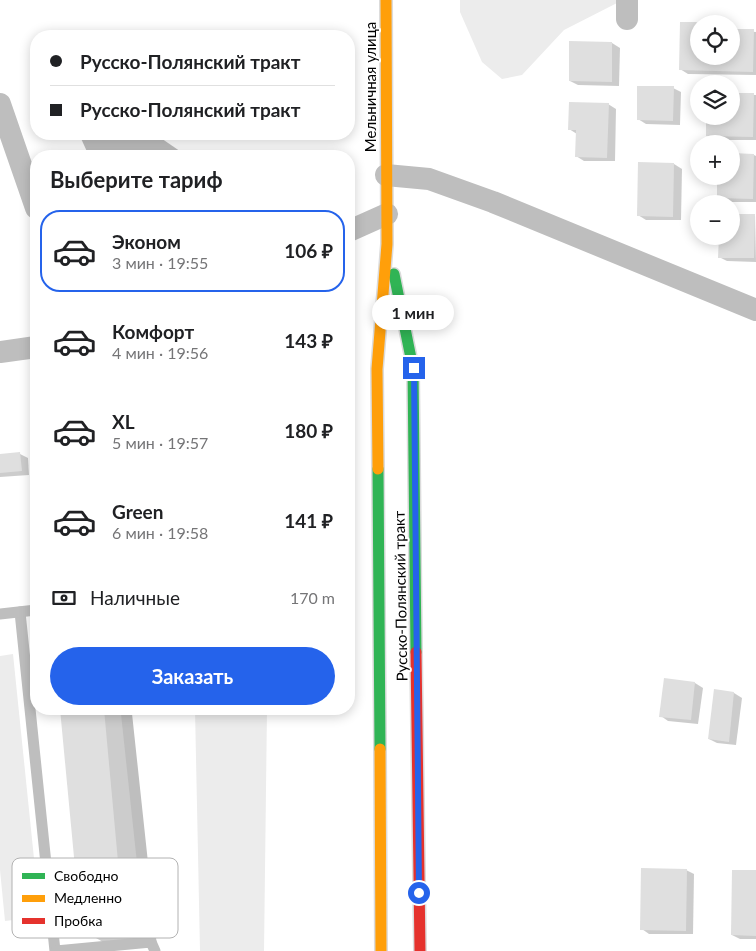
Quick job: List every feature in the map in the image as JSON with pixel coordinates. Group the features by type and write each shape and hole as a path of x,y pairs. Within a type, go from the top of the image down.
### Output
{"main road":[{"name":"Мельничная улица","path":"386,0 386,175"},
{"name":"Русско-Полянский тракт","path":"381,951 377,369 387,244 386,175"},
{"name":"Русско-Полянский тракт","path":"387,244 414,368 420,951"}],"street":[{"path":"0,104 30,191"},
{"path":"386,175 429,179 493,202 756,310"},
{"path":"355,228 387,214"},
{"path":"0,352 30,348"}],"lane":[{"path":"0,614 30,611"},
{"path":"20,612 30,709"},
{"path":"31,715 45,858"},
{"path":"127,715 143,858"},
{"path":"54,938 55,951 153,946"}],"shaded area":[{"path":"460,0 617,0 617,3 564,30 522,75 502,79 482,62 460,12"},
{"path":"82,140 164,140 178,150 86,150"},
{"path":"13,654 34,858 12,858 12,920 5,921 0,870 0,656"},
{"path":"195,715 267,715 264,951 200,951"}],"building":[{"path":"680,22 690,22 690,65 740,65 740,29 754,29 753,72 679,70"},
{"path":"569,41 612,42 612,82 569,81"},
{"path":"637,86 674,86 673,121 637,120"},
{"path":"740,93 754,93 753,137 706,135 706,125 740,125"},
{"path":"569,102 609,103 607,158 575,157 576,130 568,130"},
{"path":"740,153 754,154 753,199 740,199 740,195 717,195 717,185 740,185"},
{"path":"638,162 674,163 673,217 637,216"},
{"path":"740,214 755,214 754,258 718,258 719,245 740,245"},
{"path":"20,452 22,471 0,473 0,454"},
{"path":"664,678 695,682 691,720 659,717"},
{"path":"714,689 734,692 729,742 708,739"},
{"path":"61,715 105,715 118,858 74,858"},
{"path":"641,868 687,869 686,931 640,930"},
{"path":"732,870 756,870 756,936 731,935"}],"traffic: fast":[{"path":"394,274 413,368 416,652"},
{"path":"378,469 380,749"}],"traffic: slow":[{"path":"378,469 377,369 387,244 386,0"},
{"path":"380,749 381,951"}],"traffic: jam":[{"path":"416,652 420,951"}],"route":[{"path":"414,368 419,893"}]}
